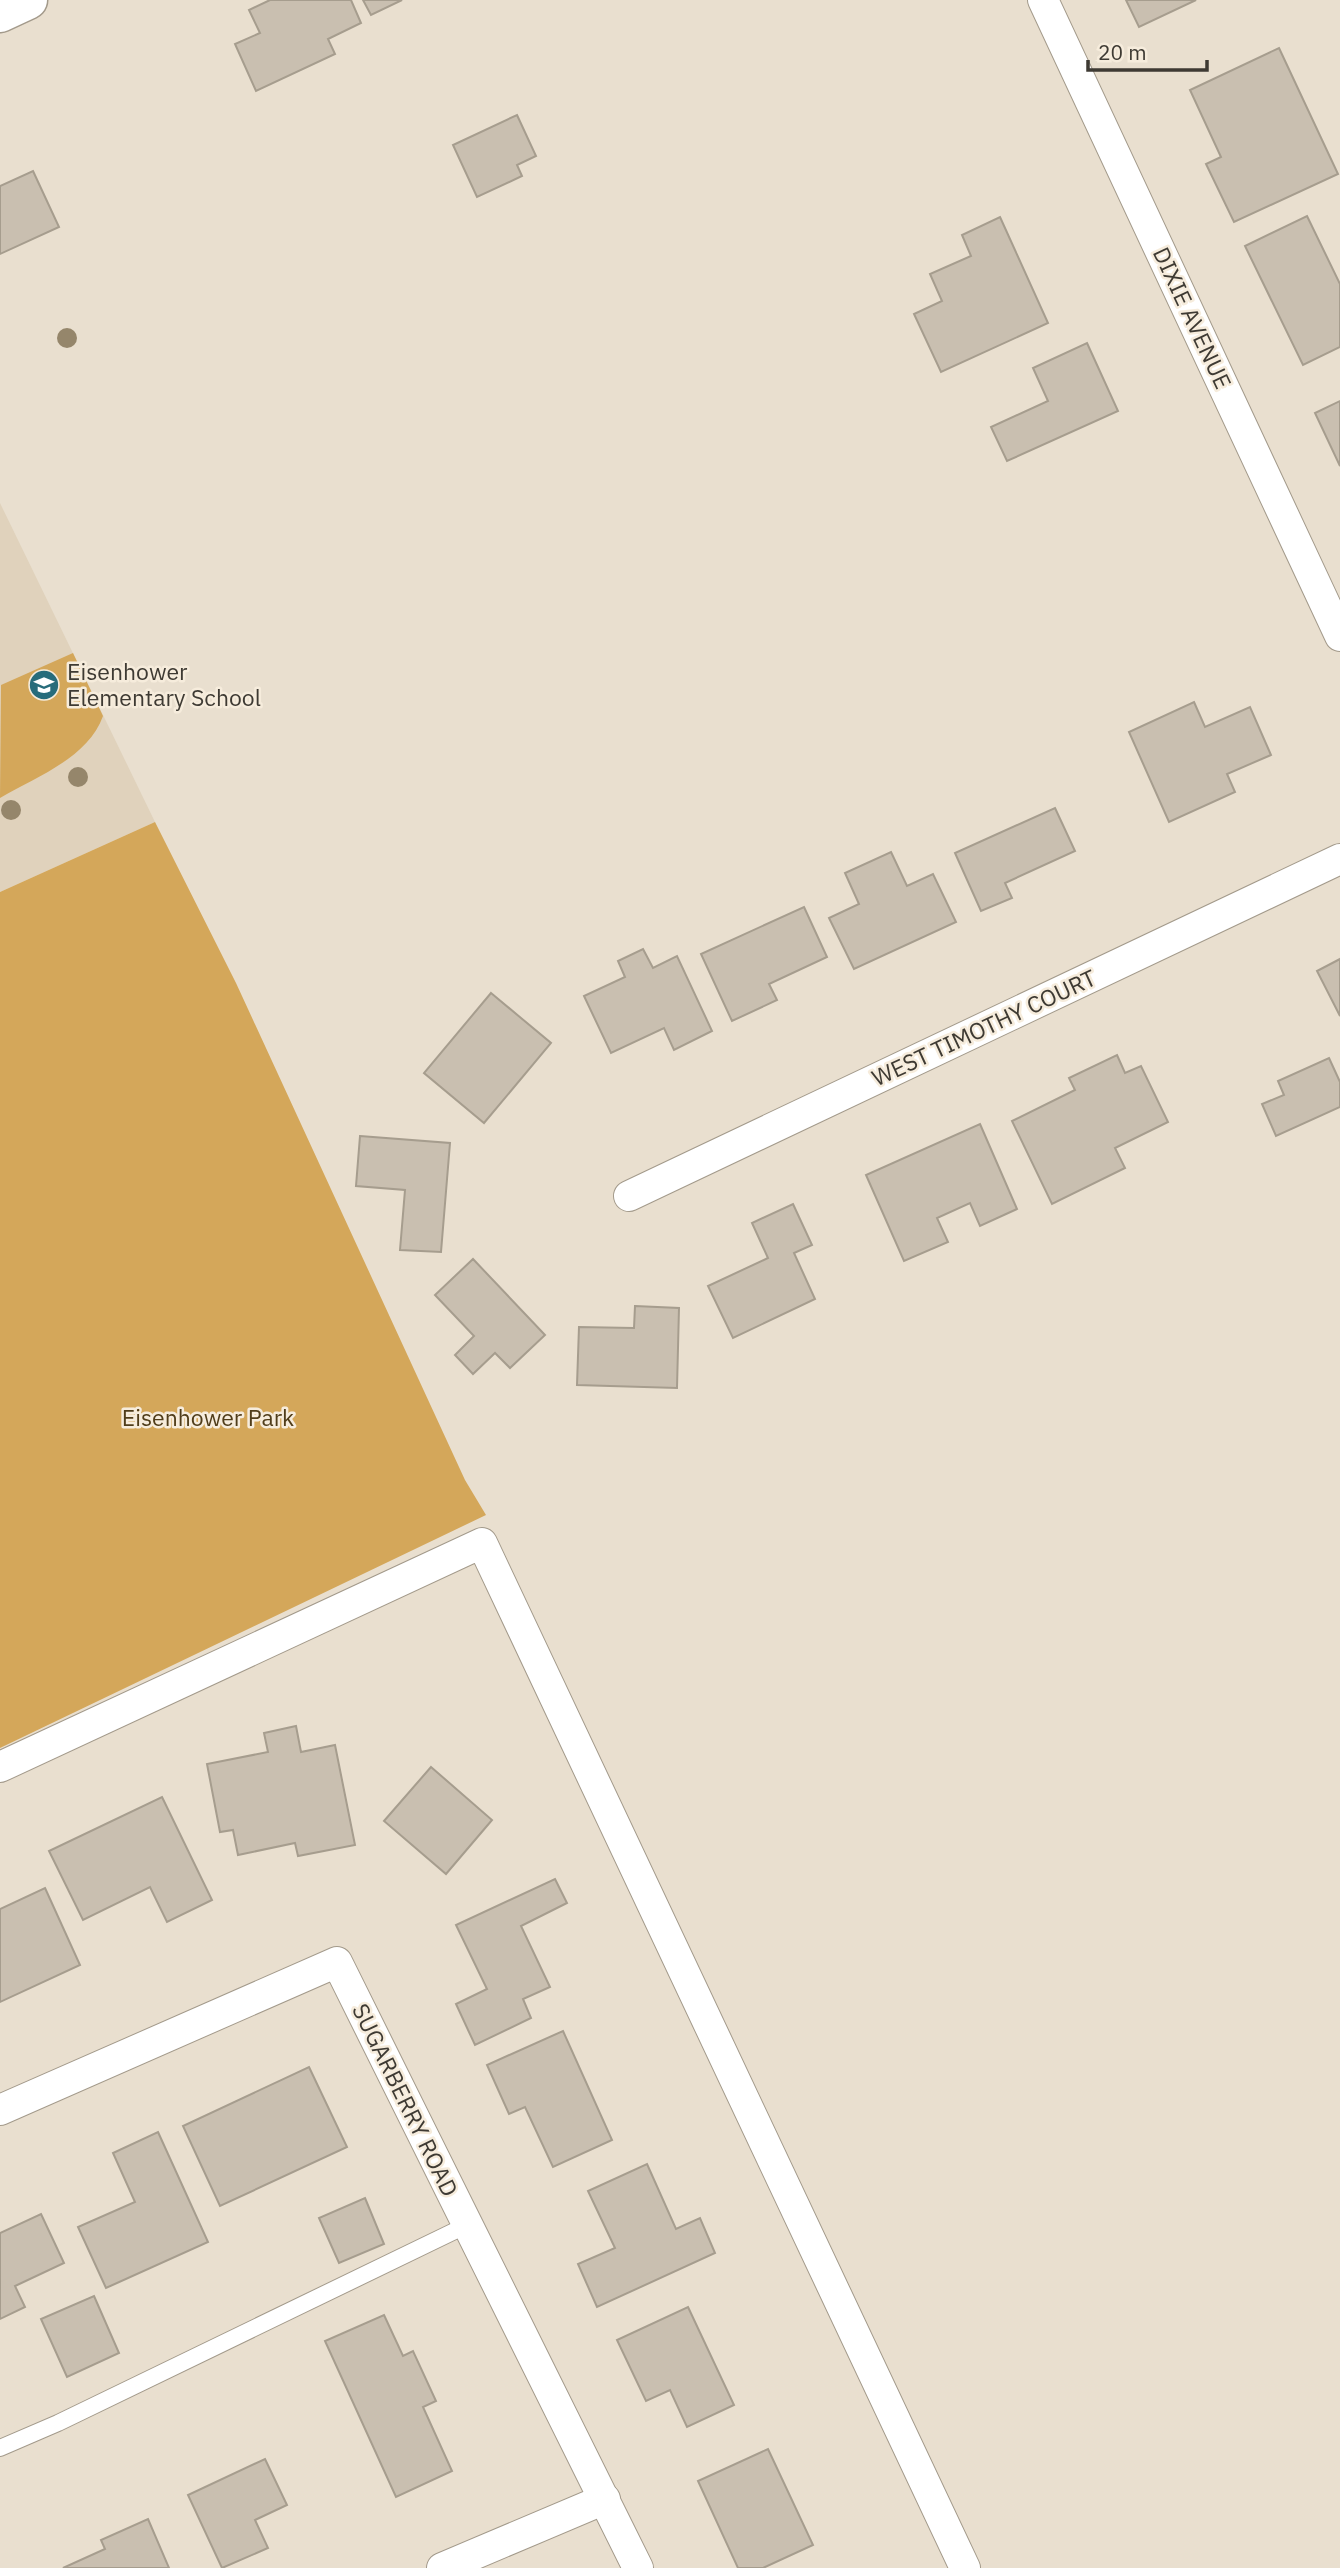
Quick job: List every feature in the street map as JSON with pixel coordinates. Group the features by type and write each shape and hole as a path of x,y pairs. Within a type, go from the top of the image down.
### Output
{"street":[{"path":"0,13 28,0"},
{"name":"DIXIE AVENUE","path":"1043,0 1340,636"},
{"name":"WEST TIMOTHY COURT","path":"629,1196 1340,859"},
{"path":"0,1767 482,1543 965,2568"},
{"name":"SUGARBERRY ROAD","path":"0,2110 337,1962 638,2568"},
{"path":"442,2568 605,2499"}],"lane":[{"path":"0,2448 58,2423 467,2225"}],"shaded area":[{"name":"Eisenhower Elementary School","path":"0,503 155,822 0,892"}],"green space":[{"path":"73,653 103,716 96,731 86,744 59,765 0,798 1,685"},
{"name":"Eisenhower Park","path":"155,822 236,983 465,1480 486,1515 0,1748 0,892"}],"building":[{"path":"270,0 351,0 361,23 328,39 335,54 256,91 235,44 260,33 249,10"},
{"path":"363,0 402,0 371,15"},
{"path":"1126,0 1196,0 1139,27"},
{"path":"1279,48 1338,174 1234,222 1206,164 1221,157 1190,90"},
{"path":"517,115 536,156 517,165 522,176 477,197 453,145"},
{"path":"33,171 59,227 0,254 0,186"},
{"path":"1307,216 1340,284 1340,347 1303,365 1245,246"},
{"path":"1000,217 1048,323 941,372 914,314 942,301 930,274 971,256 962,235"},
{"path":"1087,343 1118,411 1007,461 991,427 1048,401 1033,368"},
{"path":"1340,401 1340,466 1315,413"},
{"path":"1194,702 1205,727 1250,707 1271,755 1227,774 1235,792 1169,822 1129,732"},
{"path":"1055,808 1075,851 1005,883 1012,898 981,911 955,853"},
{"path":"891,852 907,886 933,874 956,922 854,969 829,918 859,904 845,873"},
{"path":"804,907 827,957 769,984 777,1000 732,1021 701,954"},
{"path":"643,949 653,968 677,956 712,1031 674,1050 664,1028 611,1053 584,996 625,977 618,961"},
{"path":"1340,959 1340,1016 1317,971"},
{"path":"491,993 551,1043 484,1123 424,1073"},
{"path":"1117,1055 1125,1073 1141,1066 1168,1122 1115,1148 1125,1168 1052,1204 1012,1121 1075,1090 1069,1078"},
{"path":"1329,1058 1340,1082 1340,1107 1276,1136 1262,1104 1284,1095 1278,1081"},
{"path":"980,1124 1017,1209 980,1226 970,1203 937,1218 948,1242 904,1261 866,1175"},
{"path":"360,1136 450,1143 441,1252 400,1250 405,1190 356,1186"},
{"path":"793,1204 812,1245 794,1253 815,1299 733,1338 708,1286 768,1258 752,1223"},
{"path":"473,1259 545,1335 510,1368 495,1353 473,1374 455,1355 474,1336 435,1295"},
{"path":"635,1306 679,1308 677,1388 577,1385 579,1327 634,1328"},
{"path":"296,1726 301,1752 335,1745 355,1845 298,1856 295,1843 238,1855 233,1830 220,1832 207,1764 268,1752 264,1733"},
{"path":"431,1767 492,1820 446,1874 384,1821"},
{"path":"162,1797 212,1900 167,1922 150,1887 83,1920 49,1851"},
{"path":"555,1879 567,1903 521,1926 550,1987 523,1999 531,2018 475,2045 456,2004 487,1989 456,1925"},
{"path":"45,1888 80,1965 0,2002 0,1909"},
{"path":"563,2031 612,2140 553,2167 525,2107 509,2114 487,2065"},
{"path":"309,2067 347,2147 220,2206 183,2126"},
{"path":"158,2132 208,2242 106,2288 78,2227 135,2202 113,2153"},
{"path":"647,2164 676,2229 700,2218 715,2253 597,2307 578,2264 615,2248 588,2191"},
{"path":"365,2198 384,2244 339,2263 319,2218"},
{"path":"41,2214 64,2263 15,2286 25,2307 0,2319 0,2233"},
{"path":"94,2296 119,2353 67,2377 41,2319"},
{"path":"688,2307 734,2405 687,2427 670,2390 646,2401 617,2340"},
{"path":"384,2315 403,2356 413,2351 436,2401 423,2407 452,2471 396,2497 325,2341"},
{"path":"768,2449 813,2545 763,2568 738,2568 698,2481"},
{"path":"265,2459 287,2505 255,2520 268,2548 222,2568 188,2495"},
{"path":"148,2519 169,2568 63,2568 105,2549 101,2540"}],"place":[{"name":"Eisenhower Elementary School","path":"44,685"}]}
